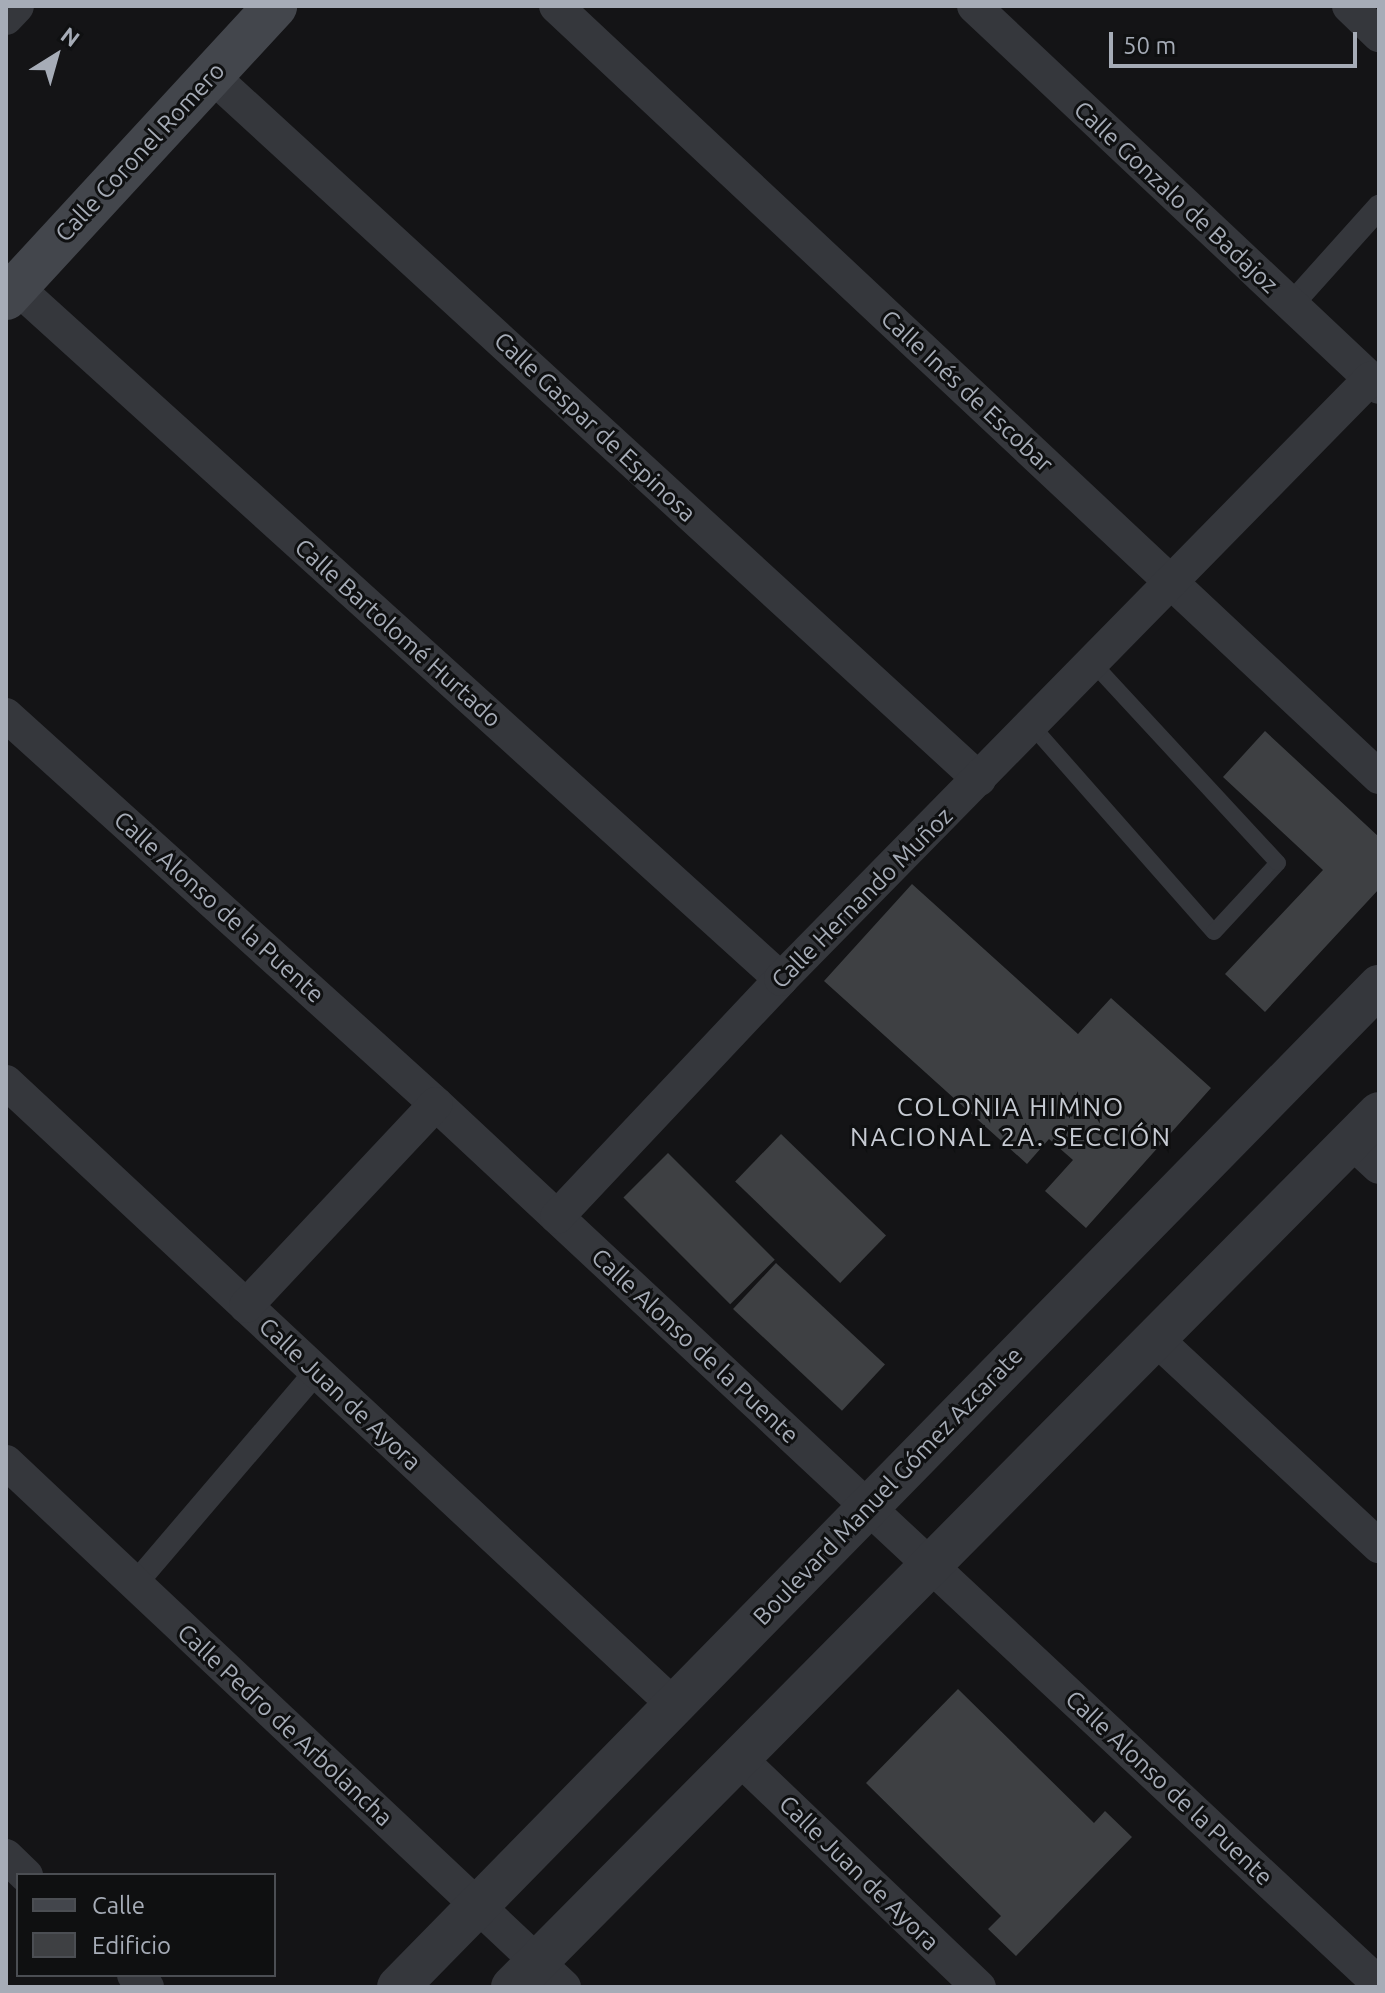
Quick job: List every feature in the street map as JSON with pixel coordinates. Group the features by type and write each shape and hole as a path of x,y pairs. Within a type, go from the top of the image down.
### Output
{"main road":[{"name":"Calle Coronel Romero","path":"10,292 275,6"}],"street":[{"path":"6,18 17,6"},
{"name":"Calle Inés de Escobar","path":"556,6 1379,777"},
{"name":"Calle Gonzalo de Badajoz","path":"974,6 1374,383"},
{"path":"1349,6 1379,35"},
{"name":"Calle Gaspar de Espinosa","path":"211,75 979,779"},
{"path":"1291,305 1379,207"},
{"name":"Calle Bartolomé Hurtado","path":"10,292 781,979"},
{"name":"Calle Hernando Muñoz","path":"557,1217 781,979 1374,383"},
{"name":"Calle Alonso de la Puente","path":"6,715 436,1104 1379,1984"},
{"name":"Boulevard Manuel Gómez Azcarate","path":"398,1987 1379,986"},
{"name":"Calle Juan de Ayora","path":"6,1082 674,1705"},
{"path":"246,1306 436,1104"},
{"path":"538,1979 739,1758 1155,1338 1370,1140"},
{"path":"1155,1338 1379,1546"},
{"path":"135,1584 316,1372"},
{"name":"Calle Pedro de Arbolancha","path":"6,1462 477,1906 538,1979"},
{"name":"Calle Juan de Ayora","path":"739,1758 979,1987"},
{"path":"6,1856 24,1873"}],"lane":[{"path":"1033,727 1214,932 1278,863 1094,664"}],"building":[{"path":"1265,731 1379,837 1379,889 1265,1012 1225,974 1323,870 1223,777"},
{"path":"912,884 1078,1034 1111,998 1211,1088 1086,1228 1045,1191 1073,1160 1049,1139 1027,1164 824,981"},
{"path":"781,1134 886,1235 840,1283 735,1181"},
{"path":"668,1153 775,1260 730,1304 623,1198"},
{"path":"776,1263 885,1365 842,1411 733,1309"},
{"path":"958,1689 1094,1823 1105,1811 1132,1837 1016,1956 988,1929 1001,1916 866,1783"}],"district":[{"name":"COLONIA HIMNO NACIONAL 2A. SECCIÓN","path":"1011,1122"}]}
